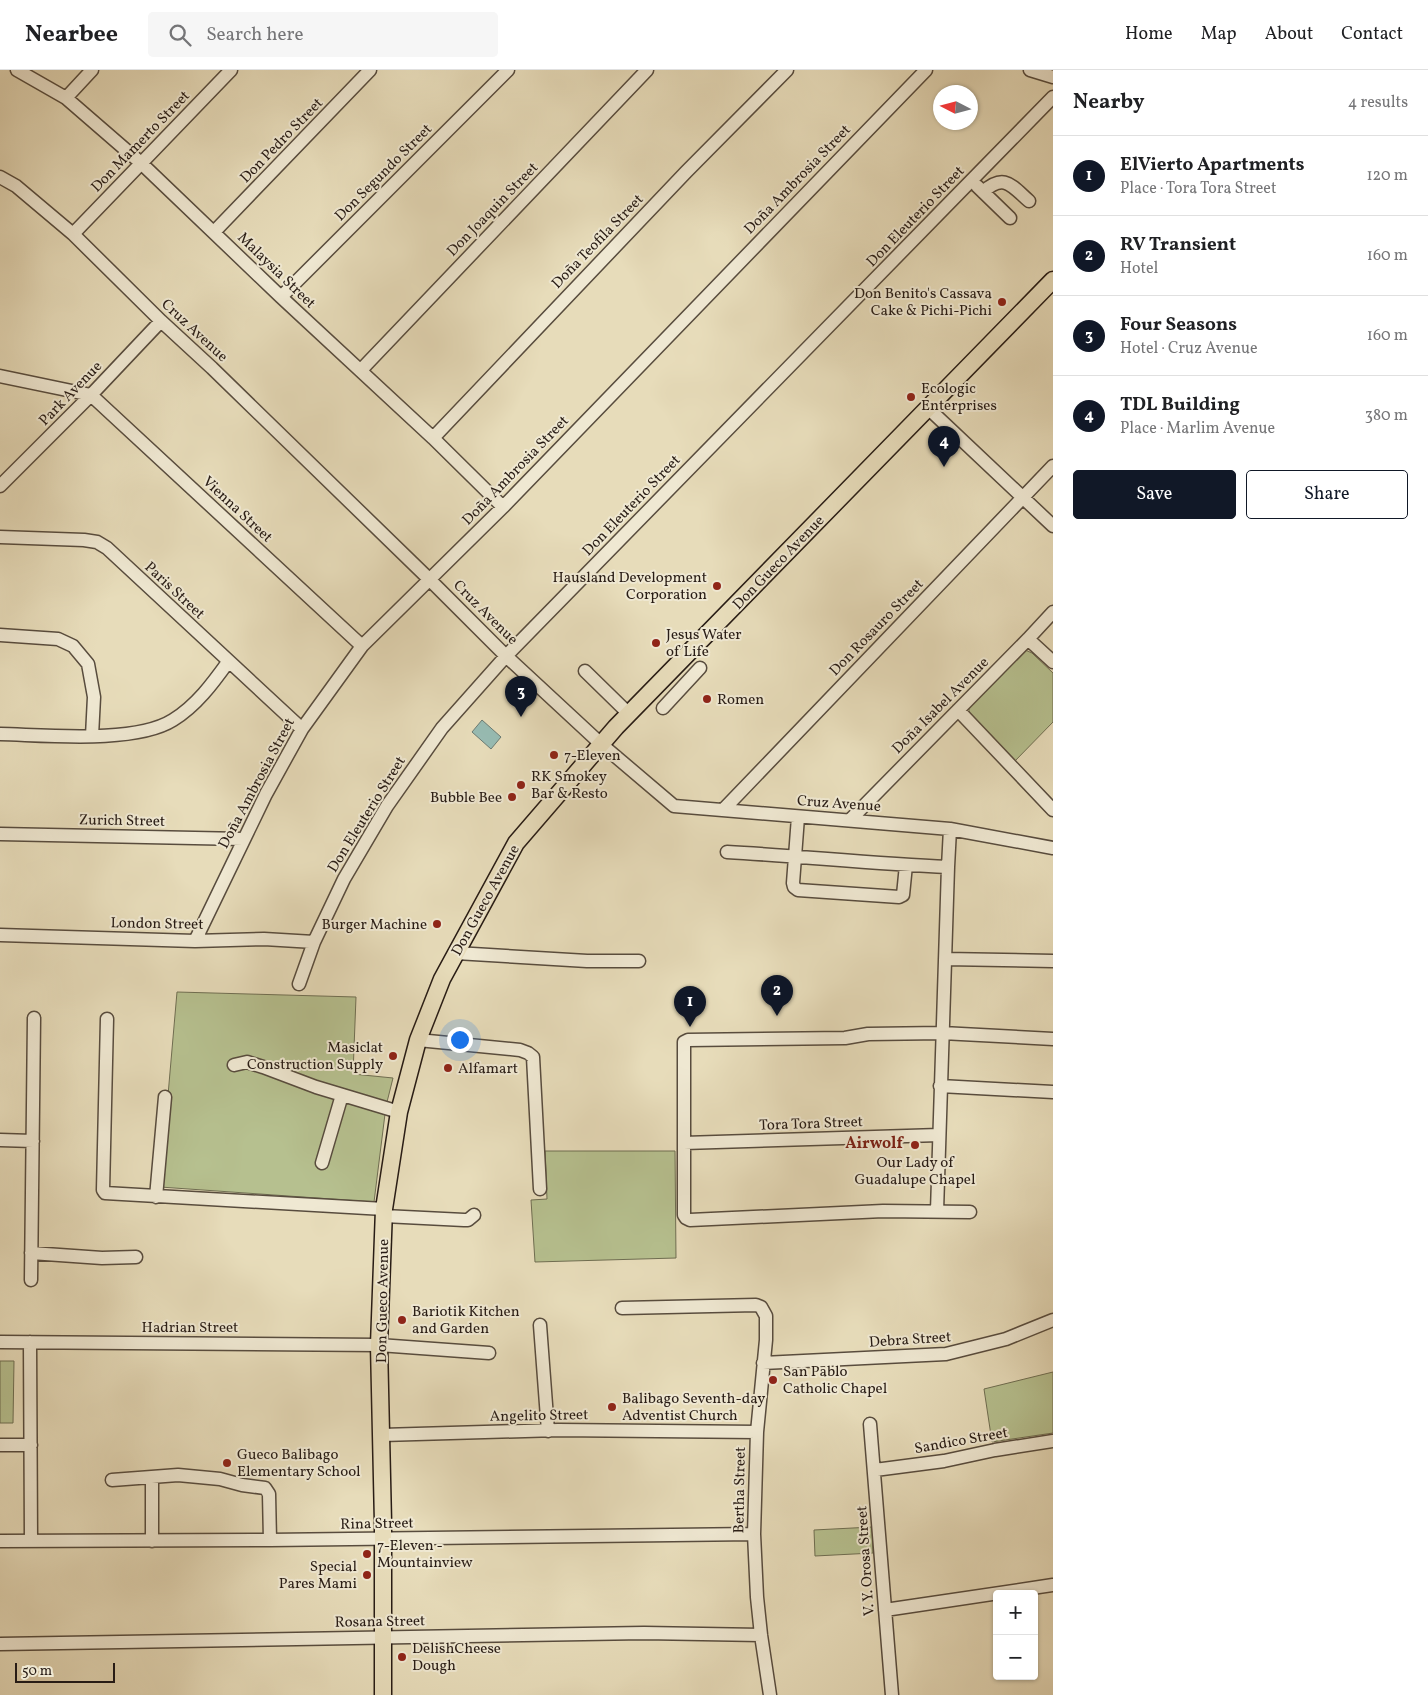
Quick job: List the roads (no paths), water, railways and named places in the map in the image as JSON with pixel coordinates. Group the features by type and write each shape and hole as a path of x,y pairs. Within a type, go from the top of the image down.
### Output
{"main road":[{"name":"Don Gueco Avenue","path":"383,1695 380,1345 384,1212 399,1112 418,1040 442,979 516,843 601,744 1053,280"}],"street":[{"name":"Malaysia Street","path":"17,70 66,98 141,163 281,298 433,438 503,507"},
{"path":"66,98 92,70"},
{"name":"Don Mamerto Street","path":"73,234 231,70"},
{"name":"Don Pedro Street","path":"214,232 370,70"},
{"name":"Don Segundo Street","path":"281,298 508,70"},
{"name":"Don Joaquin Street","path":"360,370 647,70"},
{"name":"Doña Teofila Street","path":"433,438 686,172 787,70"},
{"name":"Doña Ambrosia Street","path":"196,941 243,839 302,729 362,646 503,507 926,70"},
{"path":"1030,70 1053,77"},
{"name":"Don Eleuterio Street","path":"300,984 314,942 344,879 387,806 442,728 506,656 1053,97"},
{"name":"Cruz Avenue","path":"0,177 16,186 73,234 506,656 601,744 674,806 950,829 1053,848"},
{"path":"971,181 1010,218"},
{"path":"983,192 994,182 1011,184 1028,201"},
{"name":"Park Avenue","path":"0,486 91,395 161,321"},
{"path":"0,376 91,395"},
{"name":"Vienna Street","path":"91,395 362,646"},
{"path":"929,408 1053,526"},
{"name":"Don Rosauro Street","path":"723,810 1053,466"},
{"name":"Paris Street","path":"0,537 96,542 107,548 302,729"},
{"name":"Doña Isabel Avenue","path":"850,820 1053,612"},
{"path":"0,635 58,639 73,646 88,664 94,696 92,736"},
{"path":"1028,639 1053,662"},
{"path":"0,734 92,736 132,733 159,728 174,719 211,686 228,662"},
{"path":"663,708 700,668"},
{"path":"585,671 629,714"},
{"path":"958,710 1053,810"},
{"path":"798,817 793,883 794,887 798,890 899,897 903,895 904,891 906,866"},
{"path":"937,1211 950,829"},
{"name":"Zurich Street","path":"0,834 243,839"},
{"path":"726,852 906,866 948,867"},
{"name":"London Street","path":"0,935 196,941 264,939 314,942"},
{"path":"456,953 587,961 639,962"},
{"path":"945,959 1053,961"},
{"path":"31,1280 34,1018"},
{"path":"107,1019 103,1190 106,1193 384,1212 464,1220 474,1216"},
{"path":"970,1212 883,1211 690,1220 686,1218 684,1214 684,1042 688,1040 845,1038 868,1034 942,1033 1053,1040"},
{"path":"418,1040 520,1050 528,1052 533,1057 540,1189"},
{"path":"234,1065 247,1062 357,1101 399,1112"},
{"path":"940,1086 1053,1092"},
{"path":"322,1163 342,1095"},
{"path":"156,1197 165,1097"},
{"name":"Tora Tora Street","path":"684,1143 939,1135"},
{"path":"0,1140 33,1141"},
{"path":"32,1253 102,1258 136,1258"},
{"name":"Bertha Street","path":"622,1308 756,1305 761,1307 766,1316 766,1340 757,1432 754,1534 757,1597 770,1695"},
{"name":"Debra Street","path":"764,1363 946,1354 1006,1339 1053,1320"},
{"path":"540,1325 548,1430"},
{"name":"Hadrian Street","path":"0,1342 380,1345 489,1353"},
{"path":"30,1342 31,1541"},
{"name":"V. Y. Orosa Street","path":"870,1424 892,1695"},
{"name":"Angelito Street","path":"382,1435 548,1430 757,1432"},
{"name":"Sandico Street","path":"875,1470 944,1461 995,1450 1053,1441"},
{"path":"0,1445 31,1445"},
{"path":"112,1480 178,1475 220,1479 242,1485 265,1488 269,1494 270,1540"},
{"path":"152,1477 152,1541"},
{"name":"Rina Street","path":"0,1541 383,1539 754,1534"},
{"path":"885,1610 1053,1585"},
{"name":"Rosana Street","path":"0,1644 644,1633 761,1635"}],"water":[{"path":"482,720 501,737 491,749 472,732"}],"place":[{"name":"Don Benito's Cassava Cake & Pichi-Pichi","path":"1002,302"},
{"name":"Ecologic Enterprises","path":"911,397"},
{"name":"TDL Building","path":"944,467"},
{"name":"Hausland Development Corporation","path":"717,586"},
{"name":"Jesus Water of Life","path":"656,643"},
{"name":"Romen","path":"707,699"},
{"name":"Four Seasons","path":"521,717"},
{"name":"7-Eleven","path":"554,755"},
{"name":"RK Smokey Bar & Resto","path":"521,785"},
{"name":"Bubble Bee","path":"512,797"},
{"name":"Burger Machine","path":"437,924"},
{"name":"RV Transient","path":"777,1016"},
{"name":"ElVierto Apartments","path":"690,1027"},
{"name":"Masiclat Construction Supply","path":"393,1056"},
{"name":"Alfamart","path":"448,1068"},
{"name":"Our Lady of Guadalupe Chapel","path":"915,1145"},
{"name":"Bariotik Kitchen and Garden","path":"402,1320"},
{"name":"San Pablo Catholic Chapel","path":"773,1380"},
{"name":"Balibago Seventh-day Adventist Church","path":"612,1407"},
{"name":"Gueco Balibago Elementary School","path":"227,1463"},
{"name":"7-Eleven - Mountainview","path":"367,1554"},
{"name":"Special Pares Mami","path":"367,1575"},
{"name":"DelishCheese Dough","path":"402,1657"}],"district":[{"name":"Airwolf","path":"874,1142"}]}
